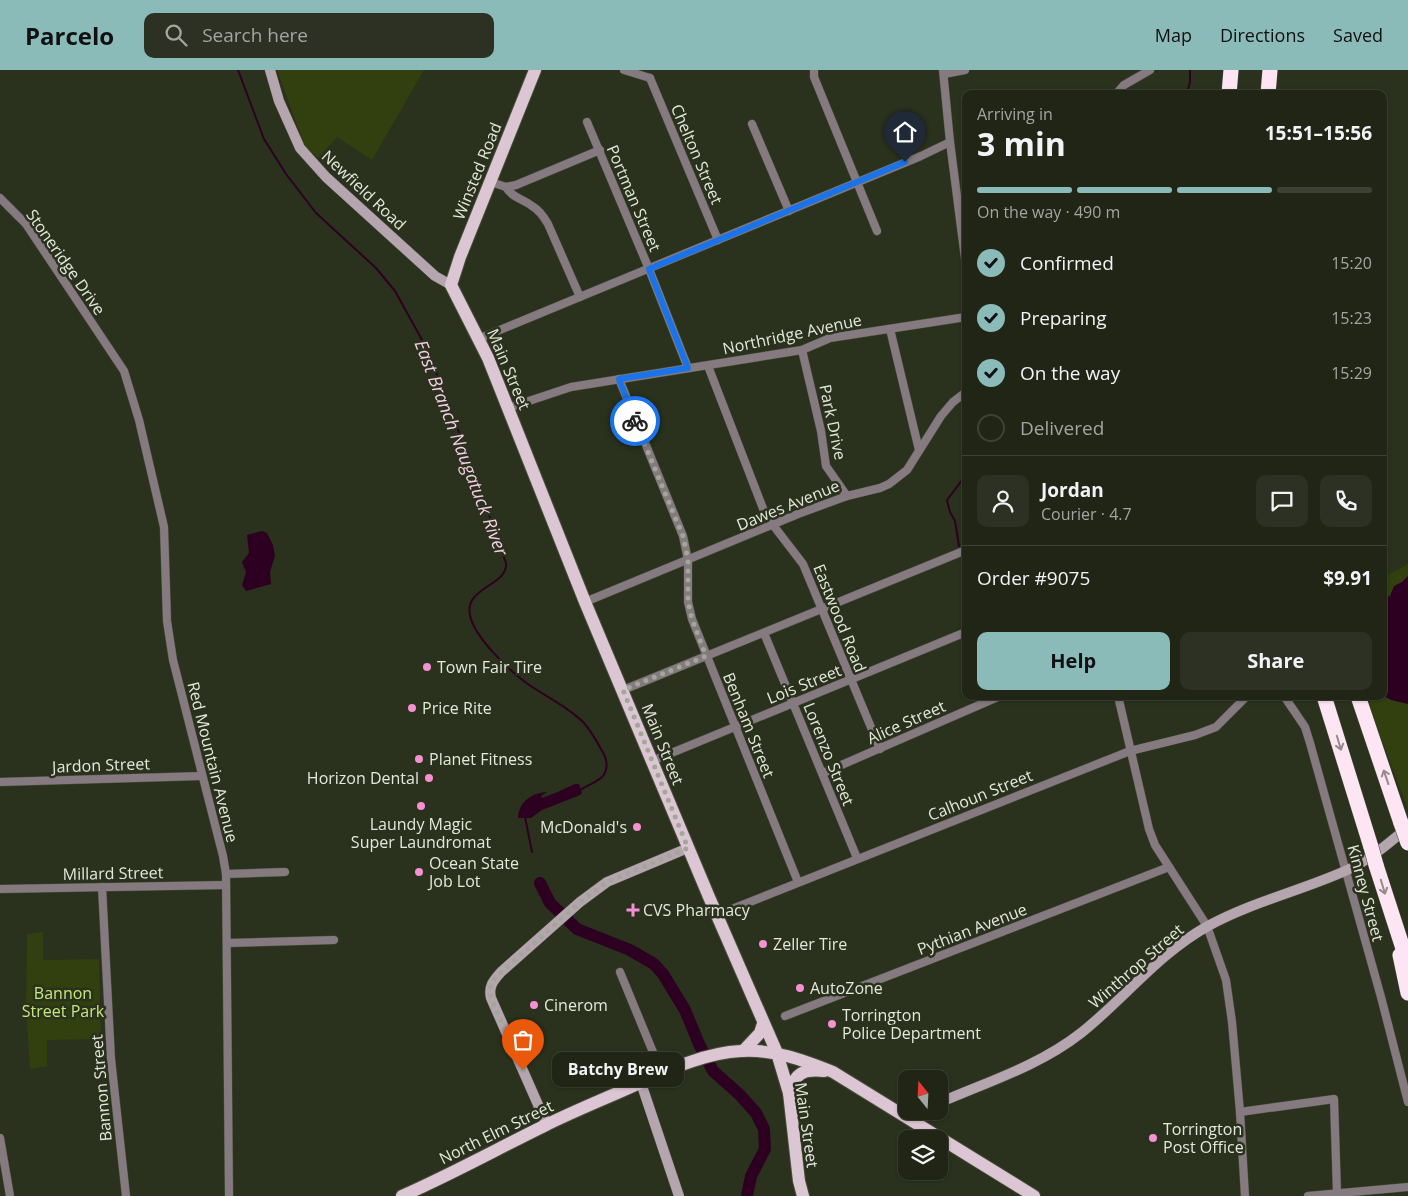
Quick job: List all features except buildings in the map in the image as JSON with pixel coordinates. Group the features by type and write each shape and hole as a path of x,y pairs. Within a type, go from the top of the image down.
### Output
{"highway":[{"path":"1229,90 1231,70"},
{"path":"1268,90 1270,70"},
{"path":"1325,700 1408,964"},
{"path":"1359,700 1405,825 1408,843"},
{"path":"1390,910 1408,993"}],"main road":[{"name":"Winsted Road","path":"451,285 454,272 535,70"},
{"name":"Main Street","path":"451,285 478,338 508,408 585,602 776,1053 789,1093 799,1181 803,1196"},
{"path":"743,1051 760,1033 763,1024"},
{"name":"North Elm Street","path":"402,1196 547,1124 696,1060 722,1053 743,1051 776,1053 800,1059 833,1072 898,1113"},
{"path":"789,1093 793,1082 809,1070 833,1072"},
{"name":"North Elm Street","path":"910,1120 1030,1194"}],"street":[{"name":"Newfield Road","path":"270,70 279,101 300,148 351,201 435,276 451,285"},
{"path":"624,70 650,78 654,70"},
{"path":"814,70 814,76 877,231"},
{"path":"962,205 950,142 943,72 965,70"},
{"path":"1120,90 1124,85 1150,70"},
{"name":"Chelton Street","path":"650,78 718,240"},
{"name":"Portman Street","path":"587,122 649,269 688,368"},
{"path":"752,124 789,211"},
{"path":"478,338 789,211 950,142"},
{"path":"491,182 506,187 516,185 600,150"},
{"path":"506,187 509,193 533,206 542,214 580,297"},
{"name":"Stoneridge Drive","path":"0,198 26,224 107,345"},
{"name":"Northridge Avenue","path":"508,408 571,387 802,350 830,338 962,319"},
{"path":"890,329 919,450"},
{"name":"Red Mountain Avenue","path":"107,345 124,371 139,420 153,478 164,527 167,621 173,660 224,856 226,874 229,1196"},
{"name":"Park Drive","path":"802,350 821,431 826,466 848,496"},
{"name":"Eastwood Road","path":"708,366 764,511 803,564 880,749"},
{"name":"Benham Street","path":"619,379 683,536 688,560 688,602 692,619 798,882"},
{"name":"Dawes Avenue","path":"585,602 798,514 889,484 907,470 942,416 953,402 962,395"},
{"path":"623,690 962,552"},
{"name":"Lorenzo Street","path":"764,633 857,858"},
{"name":"Lois Street","path":"652,761 962,634"},
{"name":"Alice Street","path":"822,773 991,700"},
{"path":"1119,700 1149,829 1155,845 1207,926 1226,980 1232,1022 1240,1112 1245,1196"},
{"name":"Calhoun Street","path":"716,915 1130,751 1195,735 1216,727 1243,700"},
{"name":"Kinney Street","path":"1287,700 1305,726 1408,1102"},
{"name":"Jardon Street","path":"0,782 202,776"},
{"name":"Winthrop Street","path":"948,1099 1062,1048 1083,1032 1175,949 1207,926 1266,900 1346,871 1384,847 1405,825"},
{"path":"547,1124 493,1001 490,987 501,972 571,910 607,882 688,848"},
{"name":"Pythian Avenue","path":"785,1016 1169,867"},
{"path":"226,874 285,872"},
{"name":"Millard Street","path":"0,889 226,885"},
{"name":"Bannon Street","path":"102,887 111,1059 126,1196"},
{"path":"227,942 334,940"},
{"path":"620,972 662,1074"},
{"path":"641,1083 679,1196"},
{"path":"1240,1112 1334,1100 1337,1193"},
{"path":"0,1138 10,1196"},
{"path":"1308,1196 1408,1187"}],"green space":[{"path":"277,70 424,70 372,160 337,137 318,158 305,146"},
{"path":"1408,564 1408,809 1373,717 1369,700 1387,700 1387,575"},
{"name":"Bannon Street Park","path":"43,932 43,960 99,959 101,1039 47,1040 47,1066 30,1069 26,1007 27,934"}],"shaded area":[{"path":"262,531 267,533 273,545 275,556 270,572 271,584 246,591 242,585 246,572 242,562 249,553 247,535"},
{"path":"1408,576 1408,704 1387,698 1387,597 1390,596 1394,586"},
{"path":"579,784 582,793 580,795 542,810 531,818 518,818 523,803 531,796 547,792 541,796 542,798"}],"waterway":[{"name":"East Branch Naugatuck River","path":"238,70 264,139 286,174 316,213 376,268 395,291 428,351 506,563 505,571 500,577 473,598 470,606 473,624 493,652 510,669 525,682 571,711 584,723 593,736 604,755 606,770 600,779 579,791"},
{"path":"1188,90 1190,70"},
{"path":"959,546 955,521 947,500 962,480"},
{"name":"East Branch Naugatuck River","path":"525,817 532,852"},
{"name":"East Branch Naugatuck River","path":"540,883 550,903 577,929 630,950 654,964 663,974 685,1010 713,1071 740,1095 756,1113 764,1129 765,1149 751,1176 747,1196"}],"way so far":[{"path":"523,1070 491,998 490,989 495,978 580,902 607,882 688,848 623,690 706,656 692,619 688,602 688,560 683,536 635,421"}],"place":[{"name":"Town Fair Tire","path":"427,667"},
{"name":"Price Rite","path":"412,708"},
{"name":"Planet Fitness","path":"419,759"},
{"name":"Horizon Dental","path":"429,778"},
{"name":"Laundy Magic Super Laundromat","path":"421,806"},
{"name":"McDonald's","path":"637,827"},
{"name":"Ocean State Job Lot","path":"419,872"},
{"name":"CVS Pharmacy","path":"633,910"},
{"name":"Zeller Tire","path":"763,944"},
{"name":"AutoZone","path":"800,988"},
{"name":"Cinerom","path":"534,1005"},
{"name":"Torrington Police Department","path":"832,1024"},
{"name":"Batchy Brew","path":"523,1070"},
{"name":"Torrington Post Office","path":"1153,1138"}],"route":[{"path":"635,421 619,379 688,368 649,269 905,162"}]}
